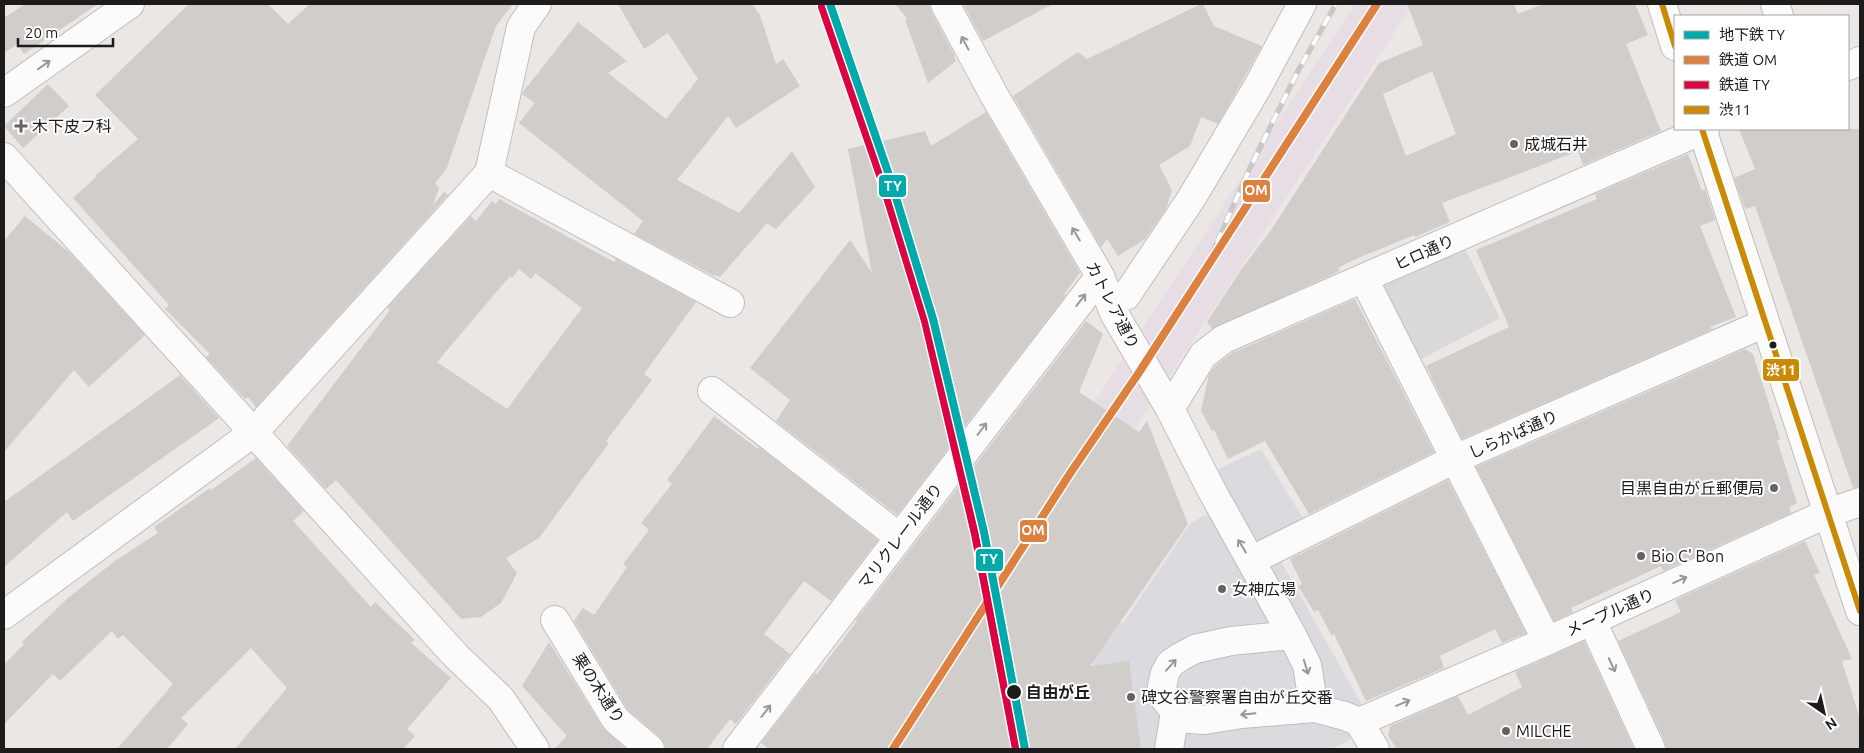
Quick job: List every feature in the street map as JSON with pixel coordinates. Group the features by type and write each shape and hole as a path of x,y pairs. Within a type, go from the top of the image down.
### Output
{"street":[{"path":"4,93 130,4"},
{"path":"4,615 254,432 489,173 521,27 537,4"},
{"name":"カトレア通り","path":"945,4 994,95 1100,276 1114,314 1170,409 1212,491 1292,635 1307,665 1314,708"},
{"path":"1126,296 1191,199 1258,86 1302,4"},
{"path":"1662,4 1674,43"},
{"name":"ヒロ通り","path":"1170,409 1204,355 1224,339 1701,130"},
{"path":"1703,130 1860,610"},
{"path":"4,157 456,656 502,699 534,749"},
{"path":"489,173 730,303"},
{"name":"マリクレール通り","path":"737,749 1100,276"},
{"path":"1364,279 1547,641"},
{"name":"しらかば通り","path":"1264,554 1455,459 1765,323"},
{"path":"712,391 898,538"},
{"name":"メープル通り","path":"1358,722 1592,621 1828,512 1860,502"},
{"name":"栗の木通り","path":"555,620 616,720 650,749"},
{"path":"1592,621 1651,749"},
{"path":"1292,635 1231,641 1195,649 1170,664 1165,673 1162,686 1165,699 1175,712 1189,719 1204,720 1242,714 1314,708 1345,716 1358,722 1375,749"},
{"path":"1169,749 1175,712"}],"shaded area":[{"path":"1355,4 1413,4 926,749 871,749 1055,462"},
{"path":"1464,247 1500,318 1414,363 1377,287"},
{"name":"女神広場","path":"1261,449 1314,537 1278,556 1363,707 1350,740 1330,749 1105,749 1088,631 1124,622 1191,523 1211,512 1211,472"}],"building":[{"path":"25,4 98,4 24,54 17,44 4,53 4,18"},
{"path":"189,4 268,4 288,24 310,4 513,4 496,26 446,170 435,183 439,188 433,205 444,192 448,195 256,407 248,397 245,399 206,357 210,354 165,309 169,305 73,198 95,176 138,139 95,95"},
{"path":"618,4 752,4 760,15 776,64 783,59 800,86 736,128 728,116 677,180 739,213 792,151 815,187 776,229 767,223 720,277 714,276 634,234 643,221 519,123 535,103 522,94 523,92 578,22 627,61 608,73 666,119 698,79 668,33 644,49"},
{"path":"895,4 929,4 955,56 956,61 928,83 905,20 907,18"},
{"path":"963,4 1053,4 983,41"},
{"path":"1203,4 1214,26 1262,46 1218,124 1201,117 1190,146 1159,165 1172,190 1166,209 1145,239 1118,256 1107,239 1101,247 1013,96 1078,52 1087,59"},
{"path":"1407,4 1514,4 1518,14 1543,4 1635,4 1648,35 1626,44 1661,131 1583,165 1578,151 1442,203 1450,222 1351,261 1338,268 1340,271 1212,329 1207,322 1241,270 1271,230 1379,63 1423,45","holes":["1432,71 1456,134 1406,156 1383,94"]},
{"path":"48,84 69,106 23,148 4,126"},
{"path":"986,112 1080,273 1064,294 1066,295 897,515 776,421 790,400 750,368 850,240 872,273 848,149 925,131 931,146"},
{"path":"1860,129 1860,487 1853,488 1755,206 1745,209 1734,178 1755,169 1739,130"},
{"path":"1688,154 1702,191 1705,189 1715,220 1700,226 1736,317 1710,327 1713,329 1462,439 1426,366 1509,327 1476,250 1597,199 1595,194"},
{"path":"499,199 614,262 616,259 696,302 644,374 652,380 606,441 609,443 539,538 506,558 517,573 501,603 481,617 461,619 336,480 326,489 287,446 390,310 387,308 471,216 476,221 492,201 496,204","holes":["519,269 531,279 535,273 582,308 507,409 437,362 510,276 512,278"]},
{"path":"25,216 70,253 145,335 89,387 74,370 4,452 4,241"},
{"path":"1355,299 1434,452 1309,514 1265,441 1228,459 1214,430 1212,431 1201,411 1209,374 1215,366 1232,353"},
{"path":"1086,321 1103,334 1079,392 1139,432 1147,421 1188,524 1090,666 1129,661 1141,749 769,749 761,743 815,673 817,674 856,620"},
{"path":"1745,349 1753,354 1780,439 1777,440 1797,503 1789,507 1791,513 1663,571 1661,566 1571,608 1573,612 1554,621 1476,467"},
{"path":"180,375 219,418 73,521 67,512 4,567 4,502"},
{"path":"714,416 758,449 759,447 878,540 831,601 804,581 764,634 790,654 736,724 730,719 707,749 665,749 660,737 628,710 574,621 583,608 594,615 627,567 623,564 649,530 641,523 672,484 667,480"},
{"path":"256,458 304,511 293,521 371,607 375,602 415,640 411,643 451,678 407,729 415,736 403,749 235,749 287,688 251,648 181,718 188,724 167,749 117,749 173,684 123,635 118,639 112,631 60,681 53,674 4,724 4,665 24,644 22,642 69,597 115,561 158,533 154,527"},
{"path":"1448,480 1526,633 1502,643 1495,629 1440,656 1444,668 1366,701 1334,634 1332,636 1318,610 1314,612 1298,586 1302,584 1290,559"},
{"path":"1805,541 1820,573 1814,575 1852,659 1842,661 1860,719 1860,749 1666,749 1665,742 1618,641 1681,612 1675,600"},
{"path":"1584,641 1634,749 1397,749 1388,736 1390,726 1458,696 1468,715 1522,687 1515,672"},
{"path":"549,642 603,728 626,749 554,749 567,736 522,686"}],"railway":[{"path":"1208,263 1250,168 1299,69 1336,4"}],"metro line":[{"name":"TY","path":"830,4 890,178 933,319 984,532 1025,749"}],"rail line":[{"name":"OM","path":"893,749 1071,472 1138,374 1377,4"},
{"name":"TY","path":"822,7 882,181 925,321 975,534 1016,749"}],"transit line":[{"name":"渋11","path":"1662,4 1674,43"},
{"name":"渋11","path":"1702,130 1860,611"}],"place":[{"name":"木下皮フ科","path":"21,126"},
{"name":"成城石井","path":"1514,144"},
{"name":"目黒自由が丘郵便局","path":"1774,488"},
{"name":"Bio C' Bon","path":"1641,556"},
{"name":"女神広場","path":"1222,589"},
{"name":"自由が丘","path":"1014,692"},
{"name":"碑文谷警察署自由が丘交番","path":"1131,697"},
{"name":"MILCHE","path":"1506,731"}]}
